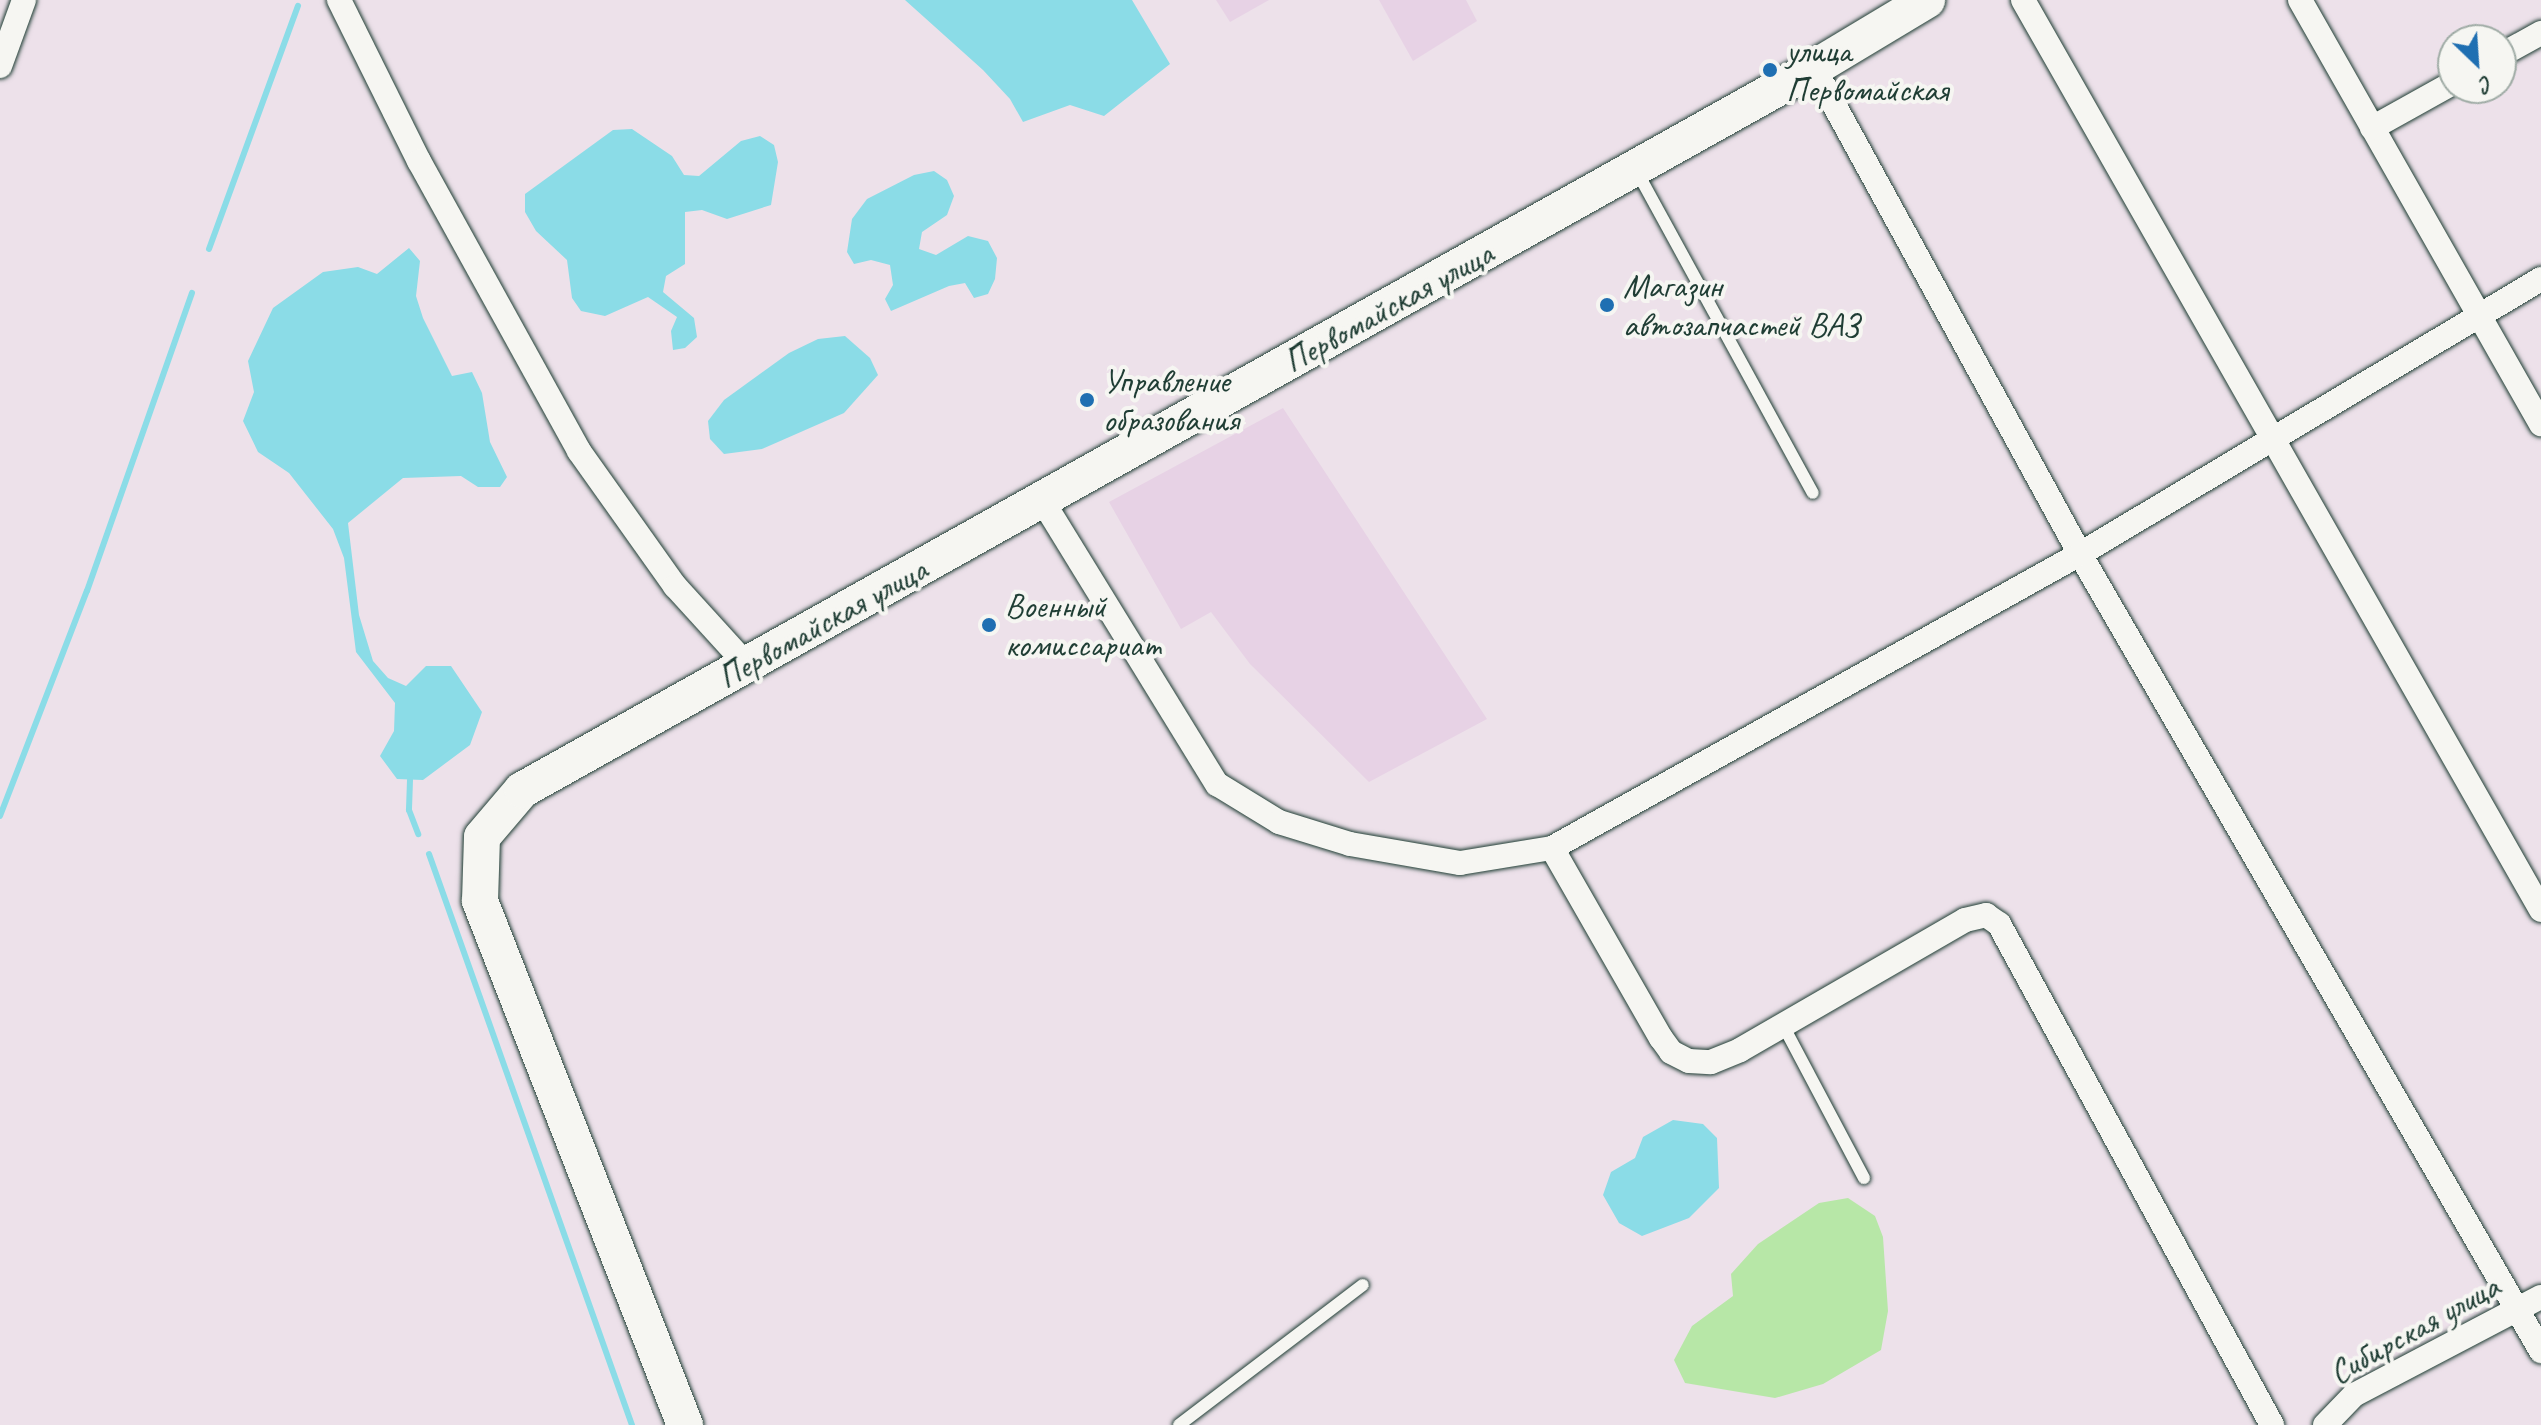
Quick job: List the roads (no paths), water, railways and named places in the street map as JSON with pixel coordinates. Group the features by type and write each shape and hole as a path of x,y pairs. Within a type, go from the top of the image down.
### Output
{"street":[{"path":"0,66 24,0"},
{"path":"339,0 419,161 579,451 675,586 747,665"},
{"name":"Первомайская улица","path":"685,1425 480,901 482,837 522,790 1814,68 1927,0"},
{"path":"2023,0 2541,910"},
{"path":"2300,0 2541,424"},
{"path":"2517,46 2541,33"},
{"path":"1814,68 2080,554 2541,1351"},
{"path":"2372,128 2437,92"},
{"path":"1042,500 1217,784 1279,822 1350,844 1460,863 1552,848 2080,554 2541,279"},
{"path":"1552,848 1671,1052 1689,1061 1711,1062 1784,1027 1965,920 1986,915 1999,924 2272,1425"},
{"name":"Сибирская улица","path":"2325,1425 2354,1395 2541,1297"}],"lane":[{"path":"1635,168 1813,493"},
{"path":"1784,1027 1864,1178"},
{"path":"1179,1425 1363,1285"}],"water":[{"path":"905,0 1132,0 1170,64 1104,116 1070,105 1023,122 1010,99 983,70"},
{"path":"632,129 672,156 684,175 699,176 741,141 760,136 774,145 778,162 771,205 727,219 702,210 685,212 685,264 666,276 663,292 694,318 697,337 685,348 673,350 671,331 677,317 648,297 605,316 581,311 572,298 567,260 536,231 525,212 525,194 613,130"},
{"path":"934,171 947,180 954,196 947,215 922,232 919,249 936,255 968,236 988,241 997,258 995,279 988,294 974,298 965,283 949,286 891,311 885,299 893,285 890,265 871,260 854,264 847,252 852,219 867,199 914,175"},
{"path":"409,248 420,261 416,296 423,318 452,376 472,372 482,393 490,442 507,477 500,487 478,487 461,476 403,478 348,523 359,615 373,661 388,678 406,686 426,666 451,666 482,712 470,745 423,780 397,779 380,756 394,731 395,703 356,652 344,558 333,529 289,473 258,452 243,421 254,392 248,361 273,308 323,272 358,267 377,274"},
{"path":"845,336 870,358 878,375 844,413 762,449 724,454 710,439 708,421 724,400 789,353 818,339"},
{"path":"1673,1120 1703,1124 1717,1138 1719,1188 1689,1218 1642,1236 1619,1223 1603,1195 1611,1172 1635,1158 1643,1137"}],"waterway":[{"path":"209,249 298,6"},
{"path":"0,816 87,591 192,293"},
{"path":"410,780 409,810 418,834"},
{"path":"429,854 632,1425"}],"place":[{"name":"улица Первомайская","path":"1770,70"},
{"name":"Магазин автозапчастей ВАЗ","path":"1607,305"},
{"name":"Управление образования","path":"1087,400"},
{"name":"Военный комиссариат","path":"989,625"}]}
